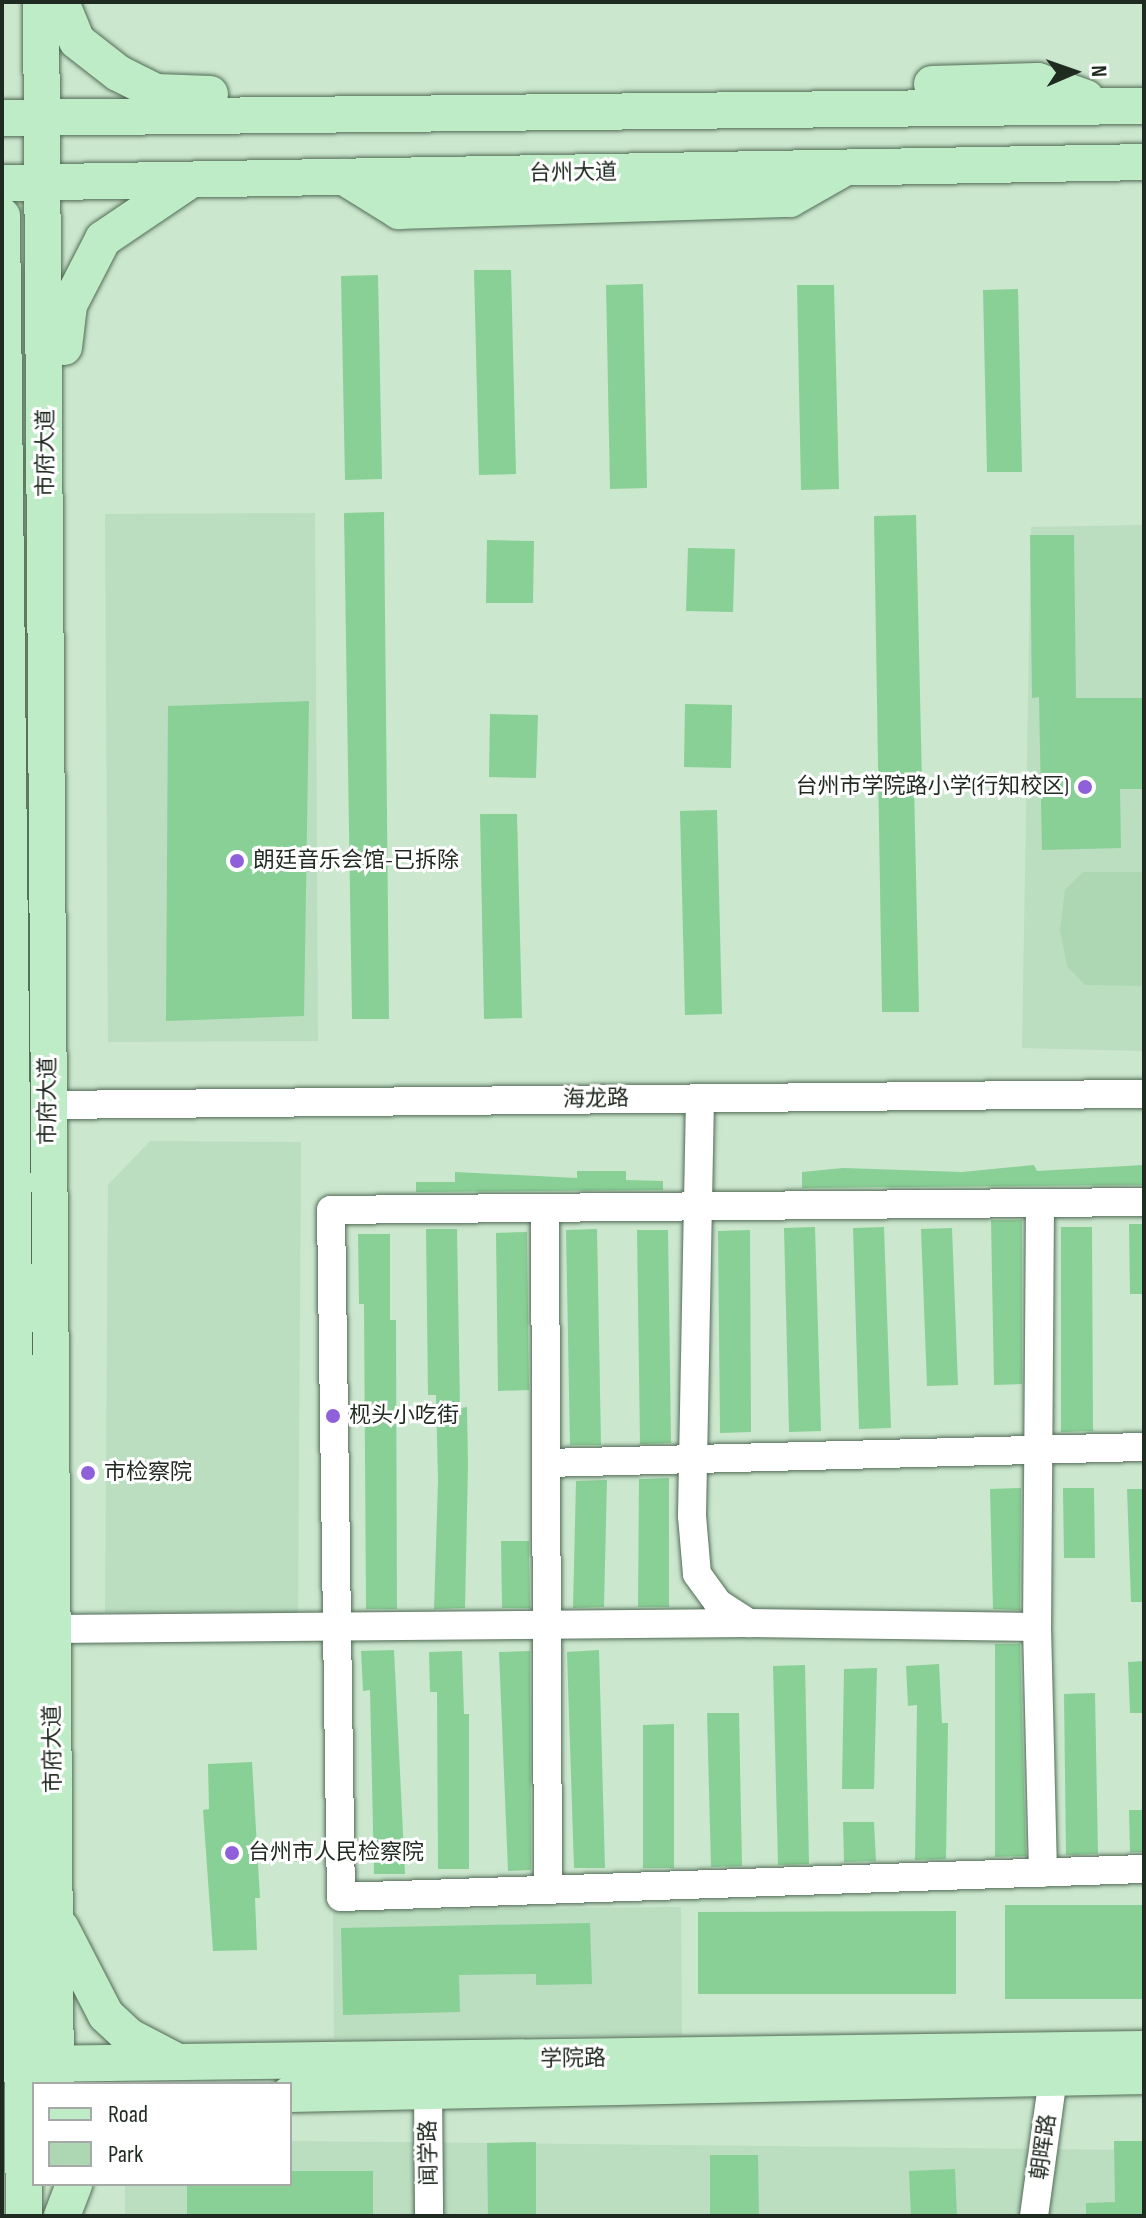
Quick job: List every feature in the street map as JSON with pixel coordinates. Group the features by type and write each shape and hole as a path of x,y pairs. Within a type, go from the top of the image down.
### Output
{"main road":[{"name":"市府大道","path":"24,2207 19,2101 34,2069 55,1912 48,1105 46,182 41,2"},
{"path":"61,2 77,41 118,73 156,92 370,98 450,114"},
{"path":"2,118 1127,106"},
{"name":"台州大道","path":"2,183 1144,162"},
{"path":"47,547 57,500 69,305 103,239 191,180"},
{"name":"市府大道","path":"2,216 21,1933 34,2069"},
{"path":"55,1912 106,2015 130,2037 188,2066"},
{"path":"2,1980 21,1933"},
{"name":"学院路","path":"34,2069 1144,2049"},
{"name":"学院路","path":"292,2094 1144,2076"},
{"path":"2,2167 24,2207"},
{"path":"58,2186 60,2216"},
{"path":"60,2216 73,2186"}],"street":[{"name":"海龙路","path":"48,1105 1144,1094"},
{"path":"700,1098 694,1455 697,1574 718,1603 749,1623"},
{"path":"1144,1202 331,1210 341,1897 1144,1869"},
{"path":"1040,1203 1041,1449 1037,1627 1043,1873"},
{"path":"545,1209 548,1890"},
{"path":"547,1463 694,1455 1144,1447"},
{"path":"52,1629 749,1623 1037,1627"},
{"name":"朝晖路","path":"1034,2216 1053,2078"},
{"name":"闻学路","path":"428,2091 429,2216"}],"shaded area":[{"path":"315,513 318,1041 108,1042 105,514"},
{"name":"台州市学院路小学(行知校区)","path":"1144,525 1144,1051 1022,1048 1031,527"},
{"path":"150,1141 301,1142 298,1613 105,1612 108,1185"},
{"path":"681,1907 682,2035 334,2038 333,1911"},
{"path":"292,2141 1144,2150 1144,2216 125,2216 125,2186 292,2186"}],"green space":[{"path":"1083,872 1144,872 1144,986 1085,985 1067,966 1060,930 1065,890"}],"building":[{"path":"474,270 511,270 516,474 479,475"},
{"path":"378,275 382,479 345,480 341,276"},
{"path":"643,284 647,488 610,489 606,285"},
{"path":"797,285 834,285 839,489 801,490"},
{"path":"1018,289 1022,472 987,472 983,290"},
{"path":"384,512 389,1019 352,1019 344,513"},
{"path":"916,515 922,784 914,785 919,1012 882,1012 874,516"},
{"path":"1030,535 1074,535 1076,698 1144,698 1144,789 1120,789 1121,848 1042,850 1039,697 1032,698"},
{"path":"487,540 534,541 533,603 486,603"},
{"path":"688,548 735,549 733,612 686,611"},
{"name":"朗廷音乐会馆-已拆除","path":"309,701 304,1016 166,1021 168,706"},
{"path":"685,704 732,705 731,768 684,767"},
{"path":"490,714 538,715 536,778 489,777"},
{"path":"717,810 722,1014 685,1015 680,811"},
{"path":"480,814 517,814 522,1018 484,1019"},
{"path":"1034,1165 1037,1171 1144,1165 1144,1185 802,1188 802,1172 843,1168 962,1172"},
{"path":"577,1171 626,1171 626,1180 663,1181 663,1190 416,1192 416,1182 455,1182 455,1172 577,1178"},
{"path":"991,1220 1022,1220 1022,1384 994,1385"},
{"path":"1129,1224 1144,1224 1144,1294 1130,1294"},
{"path":"815,1227 821,1431 789,1432 784,1228"},
{"path":"884,1227 891,1428 859,1429 853,1228"},
{"path":"1061,1227 1092,1227 1093,1431 1061,1432"},
{"path":"952,1228 958,1385 927,1386 921,1229"},
{"path":"426,1229 457,1229 460,1408 467,1407 465,1608 434,1609 438,1481 436,1395 428,1395"},
{"path":"597,1229 601,1445 570,1445 566,1230"},
{"path":"637,1230 668,1230 671,1443 640,1444"},
{"path":"750,1230 751,1432 720,1433 718,1231"},
{"path":"527,1232 529,1390 498,1391 496,1233"},
{"path":"358,1234 390,1234 390,1320 396,1320 397,1609 366,1609 364,1304 359,1304"},
{"path":"669,1478 669,1607 638,1607 639,1479"},
{"path":"607,1480 604,1607 573,1608 576,1481"},
{"path":"1021,1488 1020,1610 993,1609 990,1489"},
{"path":"1063,1488 1094,1488 1095,1558 1064,1558"},
{"path":"1127,1489 1144,1489 1144,1602 1131,1602"},
{"path":"501,1541 529,1541 530,1608 502,1608"},
{"path":"995,1644 1020,1644 1026,1856 995,1857"},
{"path":"394,1650 405,1874 374,1874 370,1690 363,1691 361,1651"},
{"path":"599,1650 605,1868 574,1868 567,1652"},
{"path":"462,1651 464,1714 469,1714 469,1869 438,1869 437,1692 430,1692 429,1652"},
{"path":"530,1651 531,1870 508,1871 499,1652"},
{"path":"1144,1661 1144,1713 1130,1713 1128,1662"},
{"path":"939,1664 942,1723 948,1723 946,1859 915,1860 917,1705 908,1706 906,1666"},
{"path":"805,1665 809,1864 778,1865 773,1666"},
{"path":"877,1668 874,1789 842,1789 844,1669"},
{"path":"1095,1693 1098,1854 1066,1855 1064,1694"},
{"path":"707,1713 739,1713 742,1866 711,1867"},
{"path":"674,1724 674,1868 643,1868 643,1725"},
{"name":"台州市人民检察院","path":"252,1762 260,1898 255,1898 257,1950 213,1951 203,1810 209,1809 208,1764"},
{"path":"1129,1810 1144,1810 1144,1852 1130,1852"},
{"path":"843,1822 874,1822 876,1861 844,1862"},
{"path":"1005,1905 1144,1905 1144,1999 1005,1999"},
{"path":"956,1911 956,1994 698,1994 698,1912"},
{"path":"590,1923 592,1984 536,1985 536,1974 459,1975 460,2012 343,2015 341,1928"},
{"path":"1114,2141 1144,2141 1144,2216 1086,2216 1086,2203 1115,2202"},
{"path":"536,2142 536,2216 488,2216 487,2143"},
{"path":"710,2155 758,2155 759,2216 710,2216"},
{"path":"955,2169 957,2216 911,2216 909,2171"},
{"path":"292,2171 373,2171 373,2216 187,2216 187,2186 292,2186"}],"place":[{"name":"台州市学院路小学(行知校区)","path":"1085,787"},
{"name":"朗廷音乐会馆-已拆除","path":"237,861"},
{"name":"枧头小吃街","path":"333,1416"},
{"name":"市检察院","path":"88,1473"},
{"name":"台州市人民检察院","path":"232,1853"}]}
